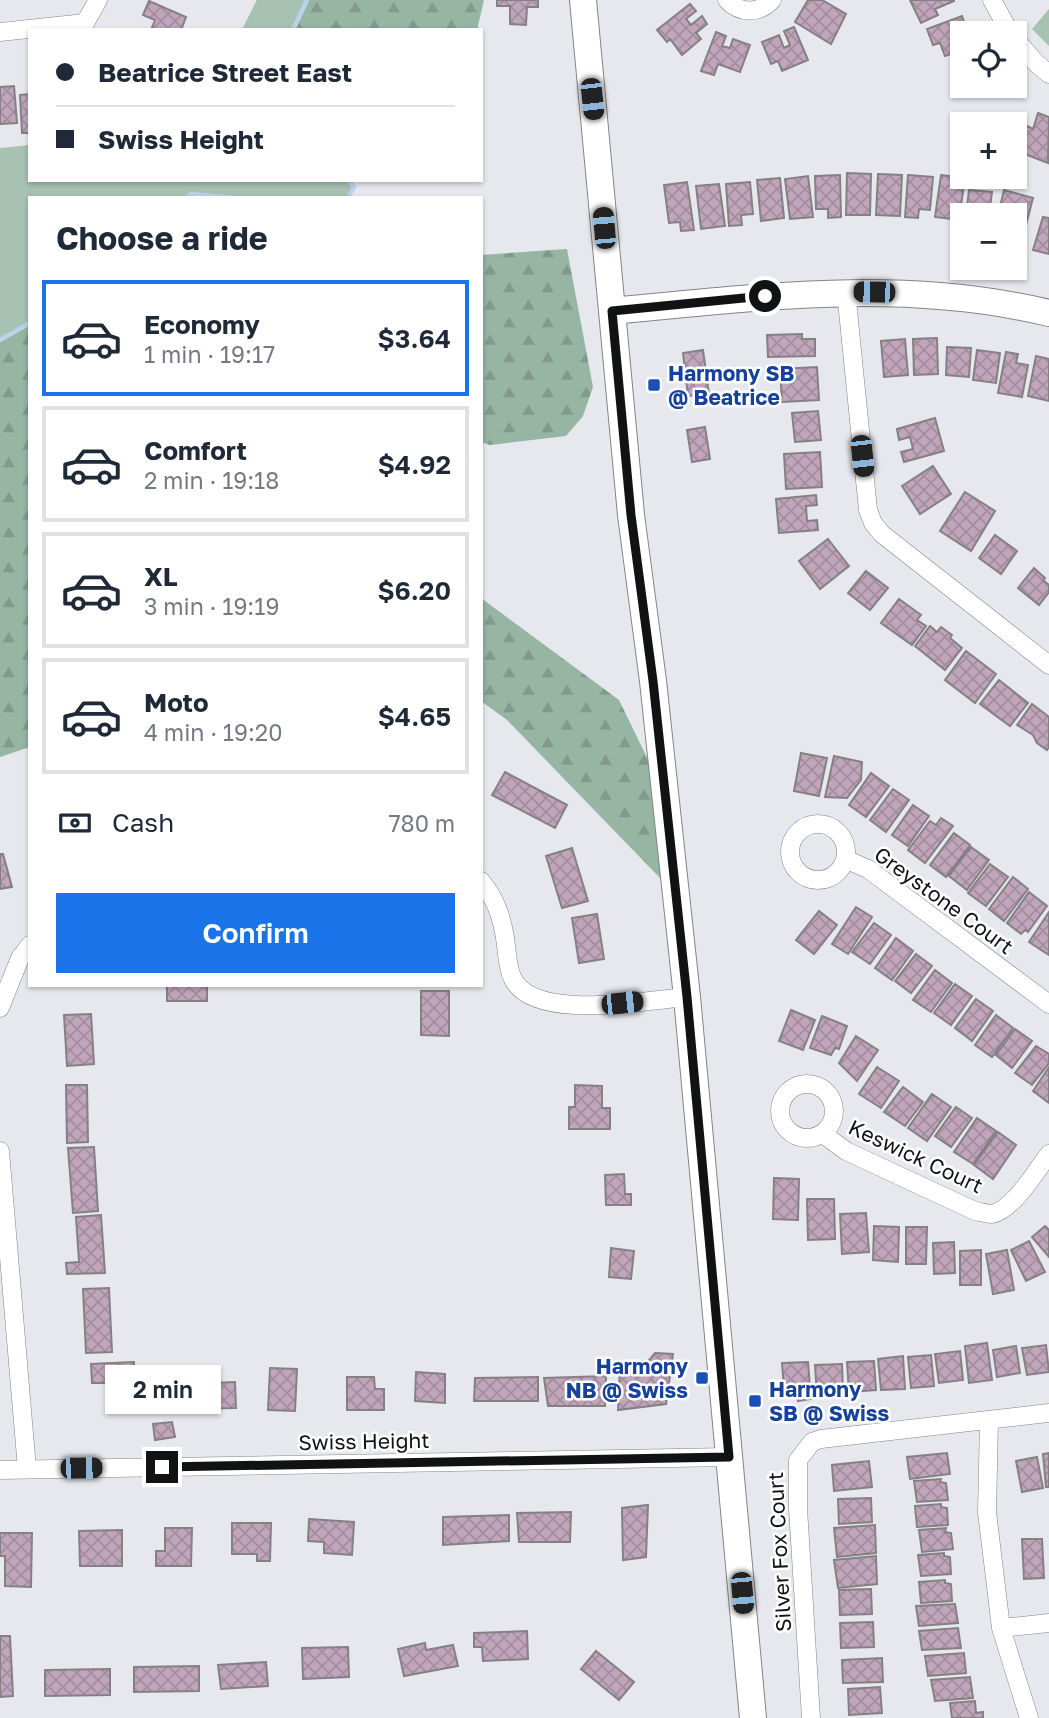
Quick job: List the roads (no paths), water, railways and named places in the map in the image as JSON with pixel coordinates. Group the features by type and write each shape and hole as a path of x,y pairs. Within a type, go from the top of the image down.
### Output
{"main road":[{"path":"583,0 631,515 653,681 687,997 753,1718"},
{"path":"612,311 793,293 846,291 978,298 1049,313"}],"street":[{"path":"38,28 85,23 98,0"},
{"path":"727,0 740,10 750,11 759,10 772,0"},
{"path":"992,0 1003,21"},
{"path":"0,32 28,29"},
{"path":"1027,53 1049,74"},
{"path":"846,291 868,510 873,523 882,534 1049,664"},
{"name":"Greystone Court","path":"845,859 868,869 1049,1004"},
{"path":"483,884 494,898 502,920 513,980 527,993 547,1003 570,1006 687,997"},
{"path":"0,1008 20,958 28,948"},
{"name":"Keswick Court","path":"823,1134 846,1151 975,1211 989,1214 1002,1210 1013,1200 1049,1154"},
{"path":"0,1151 27,1469"},
{"path":"1029,1718 1000,1628 987,1512 989,1421 1049,1413"},
{"name":"Silver Fox Court","path":"811,1718 798,1508 798,1460 812,1442 821,1440 989,1421"},
{"name":"Swiss Height","path":"0,1470 729,1457"},
{"path":"1000,1628 1049,1623"}],"waterway":[{"path":"294,28 307,0"},
{"path":"349,196 354,187 350,182"},
{"path":"188,196 213,196"},
{"path":"0,340 28,324"}],"place":[{"name":"Harmony SB @ Beatrice","path":"654,385"},
{"name":"Harmony NB @ Swiss","path":"702,1378"},
{"name":"Harmony SB @ Swiss","path":"755,1401"}]}
